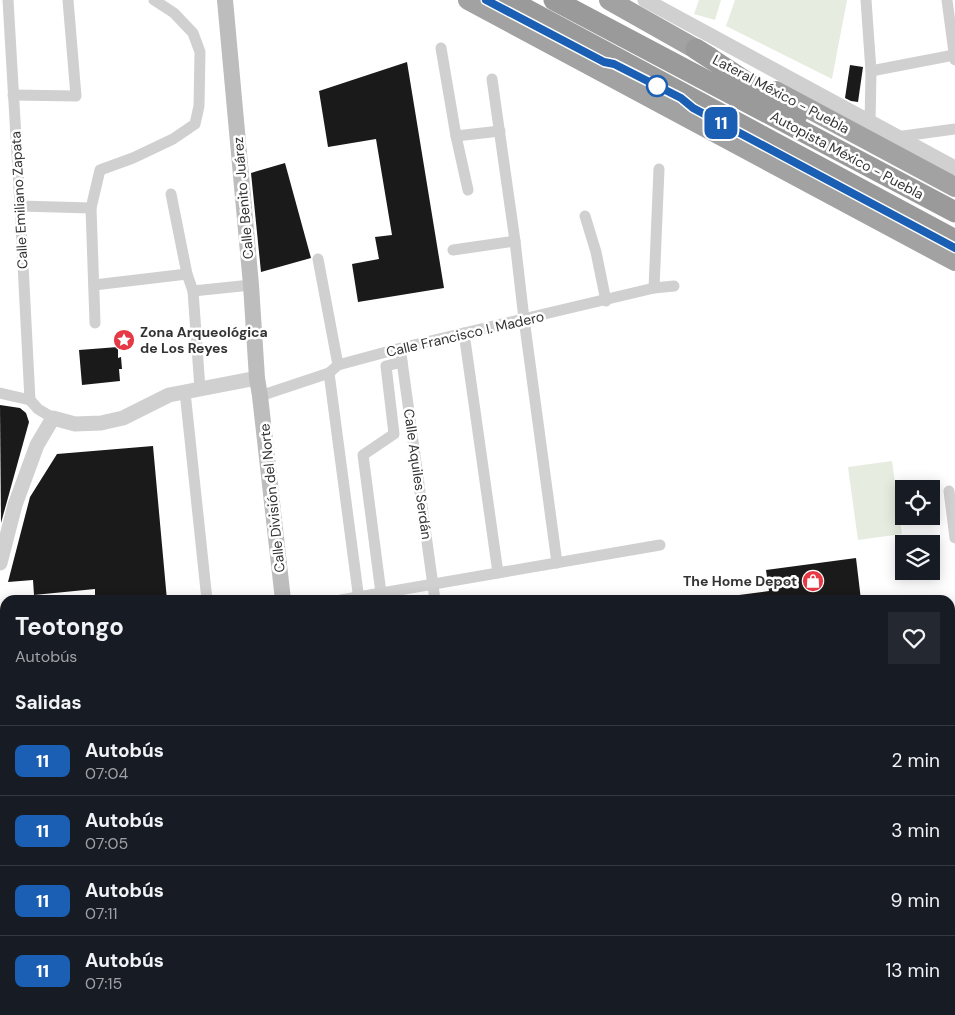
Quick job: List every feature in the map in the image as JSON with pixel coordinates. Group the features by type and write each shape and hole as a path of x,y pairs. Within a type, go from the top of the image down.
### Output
{"highway":[{"path":"468,0 955,261"},
{"name":"Autopista México - Puebla","path":"508,0 955,240"},
{"name":"Autopista México - Puebla","path":"554,0 955,212"},
{"name":"Lateral México - Puebla","path":"609,0 696,49 955,187"},
{"path":"696,49 832,138 877,171"}],"main road":[{"name":"Calle Benito Juárez","path":"225,0 260,396"},
{"name":"Calle División del Norte","path":"260,396 282,595"}],"street":[{"name":"Calle Emiliano Zapata","path":"8,0 30,400"},
{"path":"13,95 76,96 68,0"},
{"path":"95,323 91,208 100,170 112,164 133,158 173,139 195,124 199,106 200,52 193,33 174,13 154,0"},
{"path":"645,0 664,5 870,123 955,168"},
{"path":"867,0 871,71 870,123"},
{"path":"871,71 954,58 947,0"},
{"path":"441,48 456,136 468,190"},
{"path":"492,79 557,563"},
{"path":"896,136 955,129"},
{"path":"456,136 500,131"},
{"path":"654,288 659,169"},
{"path":"171,194 192,292 192,391 207,595"},
{"path":"20,206 91,208"},
{"path":"585,216 596,252 606,300"},
{"path":"453,250 515,241"},
{"path":"318,259 334,369 359,595"},
{"path":"94,285 187,274"},
{"path":"192,292 251,285"},
{"name":"Calle Francisco I. Madero","path":"260,396 334,369 400,348 654,288 674,286"},
{"path":"464,333 498,573"},
{"name":"Calle Aquiles Serdán","path":"400,348 434,595"},
{"path":"381,593 363,455 394,434 386,366 402,362"},
{"path":"0,393 30,400 38,409 53,418 75,424 101,423 123,418 169,395 257,378"},
{"path":"0,563 15,505 37,445 53,418"},
{"path":"949,491 955,538"},
{"path":"372,595 660,545"}],"shaded area":[{"path":"699,0 721,0 715,20 694,14"},
{"path":"735,0 847,0 832,79 726,26"},
{"path":"892,461 895,483 895,525 901,525 902,534 858,540 848,467"}],"building":[{"path":"407,62 444,288 358,302 352,264 379,259 375,237 392,235 376,139 328,147 319,91"},
{"path":"850,65 863,67 858,102 845,98"},
{"path":"285,163 311,258 261,272 251,173"},
{"path":"118,347 118,358 121,357 122,369 119,369 120,381 82,385 79,350"},
{"path":"0,405 20,408 26,413 29,422 1,523"},
{"path":"153,446 167,595 95,595 95,589 34,595 33,580 8,582 30,497 57,454"},
{"name":"The Home Depot","path":"856,558 860,595 739,595 769,591 766,570"}],"bus line":[{"name":"11","path":"486,0 604,62 614,64 681,98 693,108 955,248"}],"place":[{"name":"Zona Arqueológica de Los Reyes","path":"124,340"},
{"name":"The Home Depot","path":"813,581"}]}
